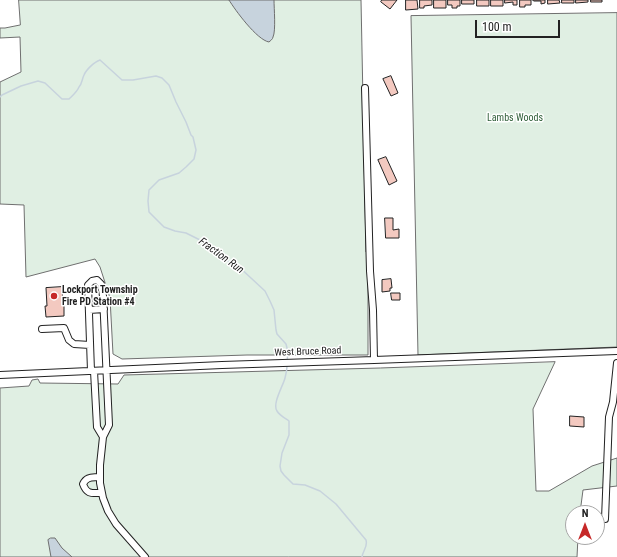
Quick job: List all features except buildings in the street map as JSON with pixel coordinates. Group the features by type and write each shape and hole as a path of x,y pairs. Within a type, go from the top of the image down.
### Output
{"street":[{"path":"365,88 374,360"},
{"path":"103,438 97,427 90,345 88,285 92,280 97,280 101,284 104,309 109,425 103,438 100,465 102,493 108,511 116,524 145,557"},
{"path":"89,310 104,309"},
{"path":"42,329 64,328 69,340 74,344 90,345"},
{"name":"West Bruce Road","path":"0,375 291,362 617,351"},
{"path":"606,519 609,417 613,402 617,363"},
{"path":"100,477 90,478 83,484 85,490 90,493 102,493"}],"green space":[{"path":"19,0 361,0 366,252 368,253 368,355 247,355 122,359 113,354 110,298 100,267 95,259 26,277 24,205 0,204 0,82 21,72 20,37 0,38 0,28 20,25"},
{"name":"Lambs Woods","path":"617,13 617,347 418,355 411,16"},
{"path":"555,362 533,409 536,491 549,491 592,466 617,458 617,486 583,490 581,505 565,505 565,545 578,545 577,557 0,557 0,388 29,386 32,380 38,379 40,383 118,384 124,375"}],"shaded area":[{"path":"229,0 274,0 275,19 273,38 269,42 259,36 241,17"},
{"path":"55,538 62,548 72,557 51,557 48,540"}],"waterway":[{"name":"Fraction Run","path":"0,97 21,86 38,81 45,83 62,99 69,99 78,89 86,71 100,60 122,80 133,80 156,76 162,78 169,85 193,137 196,150 194,159 179,173 159,180 149,190 149,212 164,227 186,233 200,240 221,258 238,266 265,291 274,310 277,334 286,344 288,352 287,362"},
{"name":"Fraction Run","path":"287,365 285,378 276,404 278,413 289,421 289,435 282,453 280,466 281,471 293,484 305,485 320,491 336,504 366,540 362,557"}],"place":[{"name":"Lockport Township Fire PD Station #4","path":"54,296"}]}
